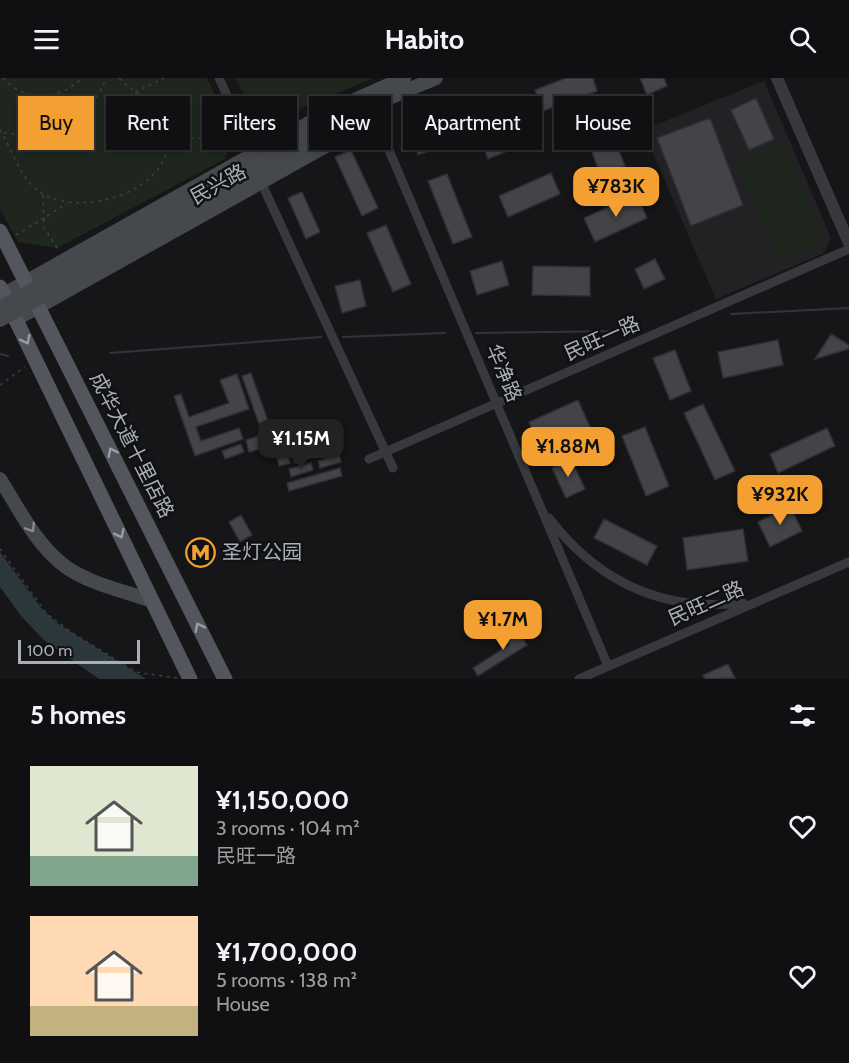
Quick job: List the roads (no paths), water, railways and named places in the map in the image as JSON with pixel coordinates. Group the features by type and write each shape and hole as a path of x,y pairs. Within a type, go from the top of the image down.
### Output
{"main road":[{"name":"民兴路","path":"376,96 405,78"},
{"name":"民兴路","path":"381,96 436,78"},
{"name":"民兴路","path":"1,297 309,122"},
{"name":"民兴路","path":"1,297 309,139"},
{"name":"民兴路","path":"8,320 309,141"},
{"name":"民兴路","path":"8,320 38,307 319,150"},
{"name":"成华大道十里店路","path":"7,233 26,283 225,679"},
{"path":"1,297 8,320 36,360 190,679"},
{"path":"0,479 43,545 67,568 82,576 152,600"}],"street":[{"path":"219,78 253,153"},
{"path":"777,78 849,243"},
{"name":"华净路","path":"390,150 608,666"},
{"path":"261,182 393,468"},
{"name":"民旺一路","path":"369,459 849,249"},
{"path":"538,501 555,526 583,556 625,584 672,601 705,604 754,601"},
{"name":"民旺二路","path":"579,679 754,601 849,562"}],"waterway":[{"path":"731,314 849,308"},
{"path":"476,333 627,331"},
{"path":"343,337 445,333"},
{"path":"110,353 321,337"},
{"path":"0,354 8,356"}],"place":[{"name":"圣灯公园","path":"201,552"}]}
